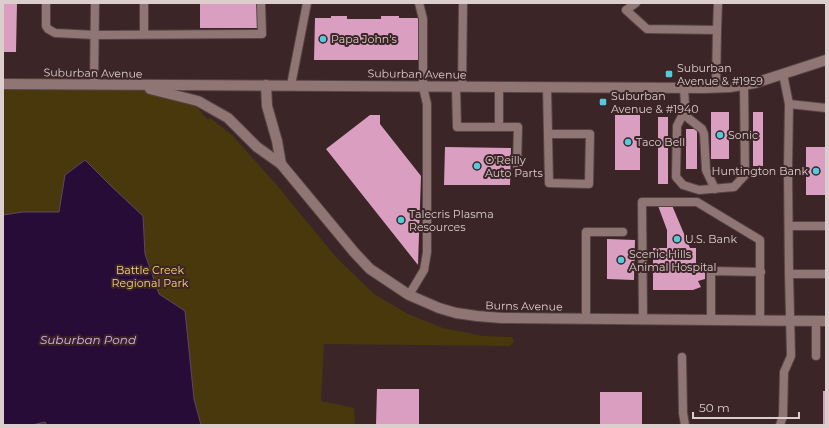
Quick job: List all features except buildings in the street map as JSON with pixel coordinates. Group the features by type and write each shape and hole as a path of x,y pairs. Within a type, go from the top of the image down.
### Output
{"street":[{"name":"Suburban Avenue","path":"3,84 716,88 761,82 826,60"},
{"name":"Burns Avenue","path":"135,85 198,101 228,118 257,147 281,164 354,252 370,269 408,295 439,308 477,316 502,318 821,321"},
{"name":"Burns Avenue","path":"266,85 267,106 281,164"}],"lane":[{"path":"46,3 46,26 48,29 55,33 95,35 262,34 262,3"},
{"path":"94,85 95,3"},
{"path":"144,3 144,34"},
{"path":"291,85 307,3"},
{"path":"408,295 424,270 427,252 427,104 423,86 423,19 418,3"},
{"path":"463,3 457,127 518,127 518,165"},
{"path":"636,3 626,10 647,29 717,30"},
{"path":"716,88 718,3"},
{"path":"780,425 783,416 784,372 791,356 788,170 789,104 783,74"},
{"path":"684,88 683,114 677,126 676,177 683,185 699,190 734,187 745,175 744,85"},
{"path":"499,87 499,126"},
{"path":"547,88 549,183 590,184 590,134 549,134"},
{"path":"789,104 826,108"},
{"path":"683,114 702,129 704,134 706,170 715,189"},
{"path":"643,319 642,202 697,202 760,240 760,321"},
{"path":"789,226 826,226"},
{"path":"586,319 586,232 623,232"},
{"path":"711,320 711,271 761,272"},
{"path":"789,274 826,274"},
{"path":"816,356 821,321"},
{"path":"682,357 682,413 685,425"}],"green space":[{"name":"Battle Creek Regional Park","path":"3,78 173,80 208,120 210,118 232,135 275,183 335,256 374,294 408,314 443,328 483,336 512,337 514,342 510,346 324,344 321,401 354,408 355,425 3,425"}],"water":[{"name":"Suburban Pond","path":"85,160 143,216 145,254 159,294 185,311 194,399 201,425 47,425 45,422 32,425 3,425 3,215 23,212 59,212 65,175"}],"place":[{"name":"Papa John's","path":"323,39"},
{"name":"Suburban Avenue & #1959","path":"669,74"},
{"name":"Suburban Avenue & #1940","path":"603,102"},
{"name":"Sonic","path":"720,135"},
{"name":"Taco Bell","path":"628,142"},
{"name":"O'Reilly Auto Parts","path":"477,166"},
{"name":"Huntington Bank","path":"816,171"},
{"name":"Talecris Plasma Resources","path":"401,220"},
{"name":"U.S. Bank","path":"677,239"},
{"name":"Scenic Hills Animal Hospital","path":"621,260"}]}
